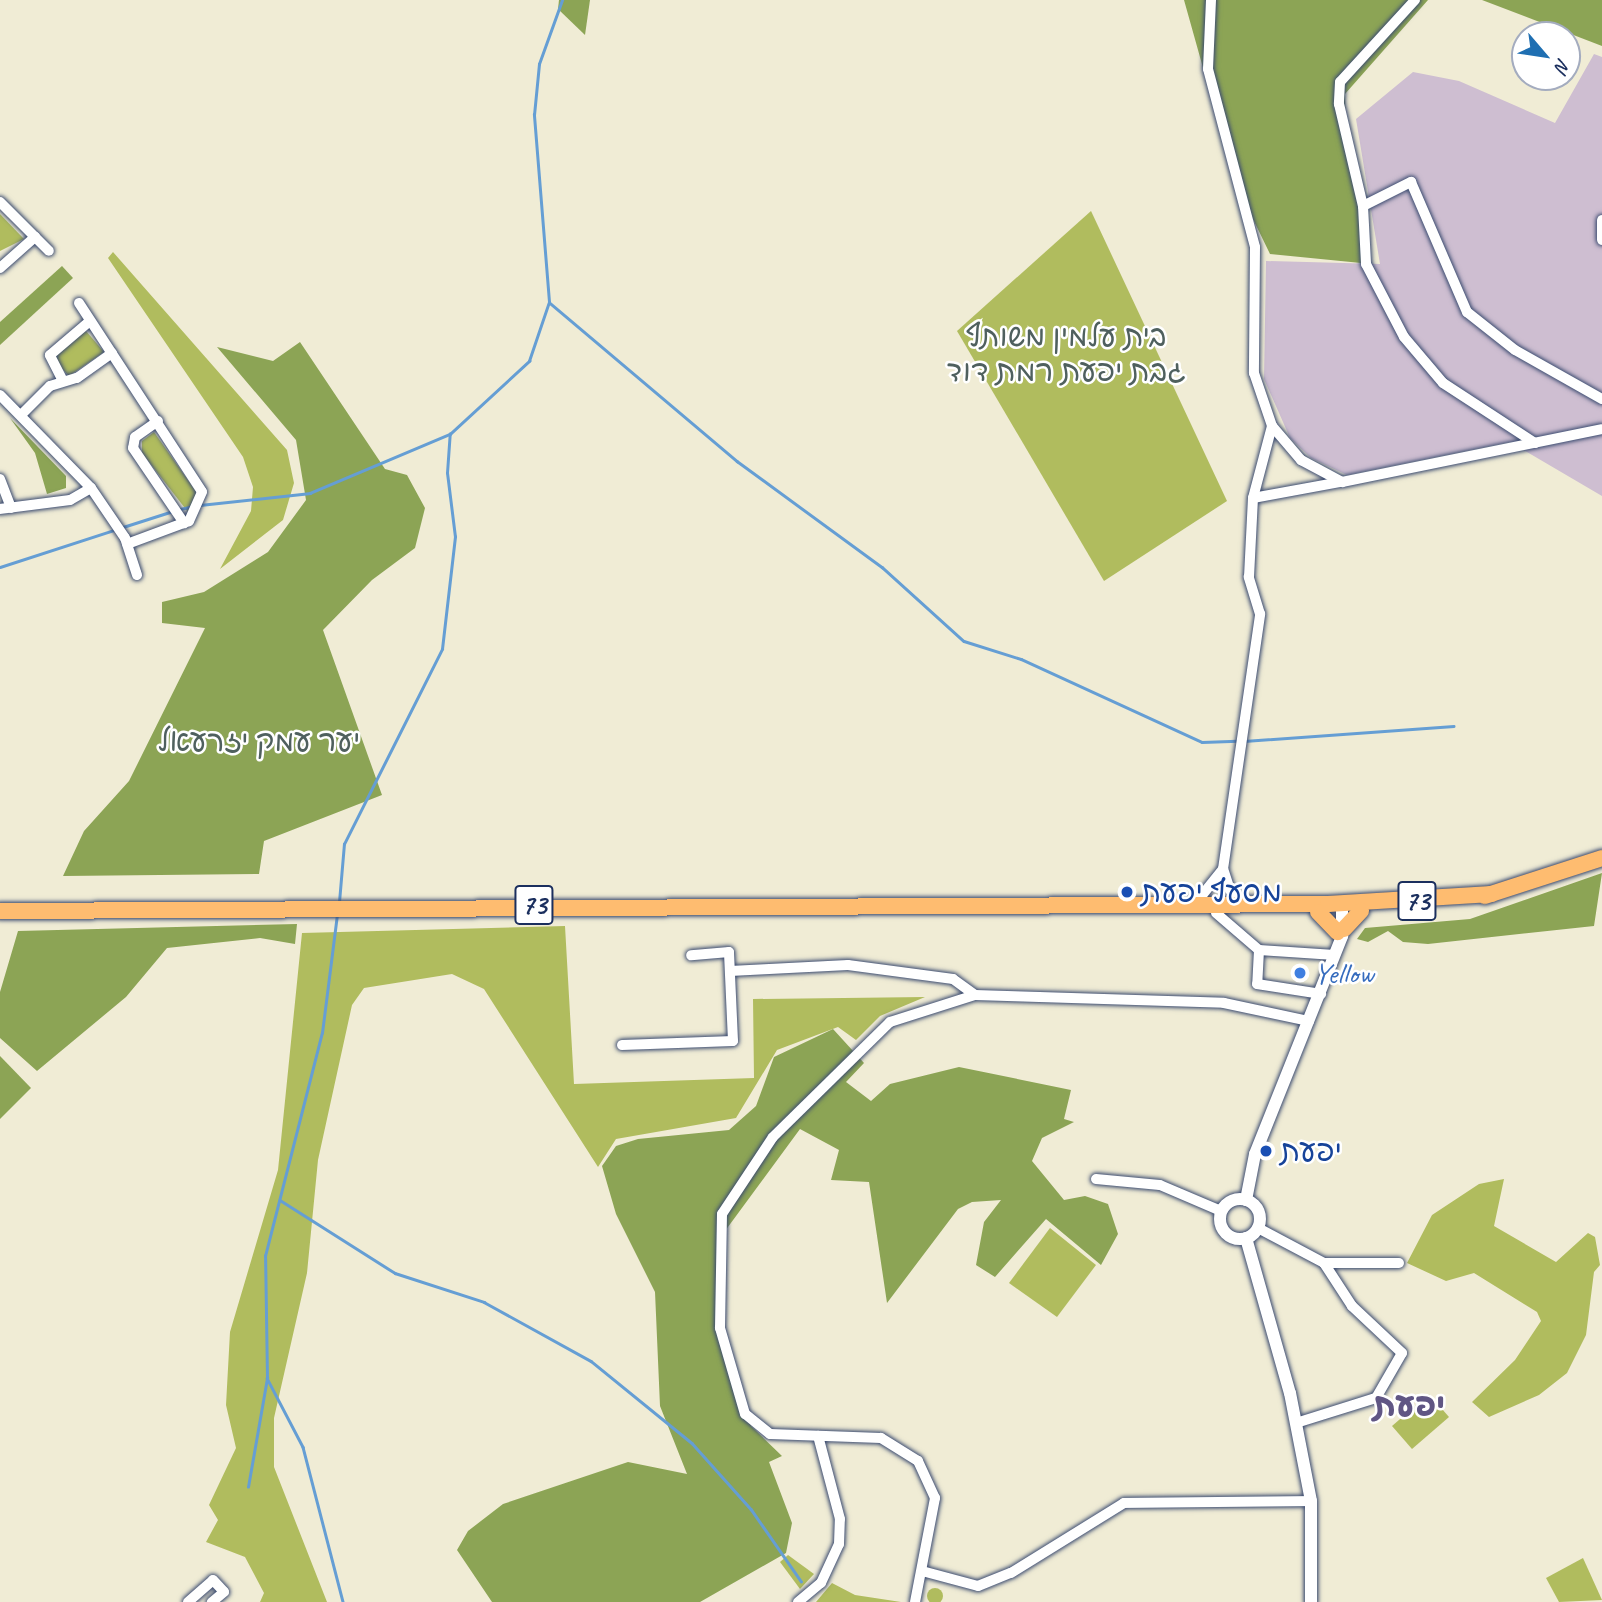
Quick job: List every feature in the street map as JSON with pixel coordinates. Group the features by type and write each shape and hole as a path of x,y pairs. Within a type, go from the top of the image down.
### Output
{"highway":[{"name":"73","path":"1069,905 1216,913 1347,910 1492,894 1602,858"},
{"name":"73","path":"0,911 1195,904 1347,910"},
{"path":"1318,912 1341,931 1347,910"}],"street":[{"path":"1211,0 1208,69 1255,247 1254,373 1272,426 1301,460 1342,482"},
{"path":"1415,0 1340,82 1339,104 1363,206 1366,264 1404,337 1443,383 1535,443"},
{"path":"1363,206 1411,181 1467,312 1515,350 1601,395"},
{"path":"1,204 49,251"},
{"path":"1602,220 1602,240"},
{"path":"0,268 36,237"},
{"path":"79,303 202,492 197,513 184,523 127,544"},
{"path":"63,381 50,355 90,321"},
{"path":"20,415 63,381 112,353"},
{"path":"0,395 91,488 127,544 137,575"},
{"path":"158,421 135,438 134,448 184,523"},
{"path":"1248,904 1230,890 1223,869 1260,614 1249,577 1253,498 1272,426"},
{"path":"1253,498 1602,429"},
{"path":"0,479 6,508 70,500 91,488"},
{"path":"1195,904 1223,869"},
{"path":"1246,1200 1255,1154 1321,993 1347,910"},
{"path":"1216,913 1259,950 1335,955"},
{"path":"1259,950 1257,984 1321,993"},
{"path":"622,1045 733,1041 729,952 691,955"},
{"path":"730,971 848,965 953,979 975,995"},
{"path":"915,1602 935,1498 918,1461 881,1438 770,1434 746,1414 720,1328 722,1214 773,1137 890,1022 975,995 1224,1003 1309,1021"},
{"path":"1096,1179 1160,1185 1222,1211"},
{"path":"1246,1200 1257,1208 1258,1228 1246,1238 1227,1235 1222,1211 1229,1202 1246,1200"},
{"path":"1258,1228 1324,1263 1399,1263"},
{"path":"1246,1238 1296,1423 1311,1501 1311,1602"},
{"path":"1296,1423 1376,1398 1402,1353 1352,1306 1324,1263"},
{"path":"798,1602 821,1583 839,1544 840,1518 818,1436"},
{"path":"922,1571 978,1586 1011,1573 1124,1503 1311,1501"},
{"path":"188,1602 214,1580 224,1592 212,1602"}],"shaded area":[{"path":"1594,54 1602,57 1602,496 1510,442 1347,475 1311,458 1290,438 1264,379 1266,261 1380,264 1356,119 1413,72 1459,81 1555,123 1573,91 1581,91 1581,77"}],"green space":[{"path":"559,0 590,0 585,35 558,9"},
{"path":"1184,0 1428,0 1345,94 1346,138 1364,226 1361,263 1270,254 1235,182"},
{"path":"1482,0 1602,0 1602,46 1581,38 1581,21 1537,21"},
{"name":"בית עלמין משותף גבת יפעת רמת דוד","path":"1091,211 1227,501 1104,581 957,331"},
{"path":"0,214 24,239 0,251"},
{"path":"113,252 287,450 294,483 283,520 220,569 251,511 253,487 243,457 108,258"},
{"path":"62,266 73,278 0,345 0,322"},
{"path":"86,331 104,352 69,376 55,361 57,354"},
{"name":"יער עמק יזרעאל","path":"300,342 385,469 407,475 425,508 415,548 372,580 323,630 382,795 264,841 259,874 63,876 84,831 129,781 205,628 162,623 162,602 204,592 268,552 306,500 296,440 217,347 273,361"},
{"path":"10,418 66,476 66,488 47,494 35,453"},
{"path":"154,432 197,493 188,512 142,453 142,441"},
{"path":"1602,873 1594,926 1428,944 1403,942 1388,931 1368,942 1357,939 1365,928 1470,919"},
{"path":"297,924 295,944 260,938 167,948 126,997 37,1071 0,1038 0,992 18,931"},
{"path":"565,926 574,1084 754,1078 753,999 925,997 880,1016 856,1040 838,1027 777,1050 736,1118 616,1139 598,1167 484,989 452,974 364,988 352,1005 318,1160 307,1273 274,1418 274,1467 327,1602 260,1602 264,1593 245,1557 206,1542 218,1520 209,1505 236,1448 226,1405 230,1332 278,1170 302,933"},
{"path":"833,1029 864,1063 846,1082 871,1101 890,1084 959,1067 1071,1090 1064,1119 1074,1122 1042,1138 1032,1161 1064,1200 1085,1196 1108,1204 1118,1234 1101,1265 1046,1219 995,1277 976,1265 984,1222 1001,1200 972,1202 958,1209 887,1303 869,1182 831,1180 839,1150 800,1129 725,1231 724,1326 751,1426 782,1456 769,1462 792,1523 786,1553 700,1602 492,1602 457,1550 468,1531 503,1504 628,1462 687,1474 660,1406 655,1292 616,1214 602,1166 616,1146 638,1139 729,1130 756,1106 774,1057"},
{"path":"0,1056 31,1088 0,1119"},
{"path":"1504,1179 1494,1226 1556,1262 1588,1233 1595,1237 1600,1265 1594,1272 1586,1335 1567,1373 1539,1395 1489,1417 1472,1402 1515,1360 1541,1321 1537,1312 1474,1273 1446,1281 1407,1263 1432,1215 1479,1184"},
{"path":"1050,1228 1096,1265 1057,1317 1009,1283"},
{"path":"1429,1394 1449,1417 1412,1449 1392,1426"},
{"path":"788,1555 814,1574 800,1589 780,1562"},
{"path":"1583,1558 1602,1600 1559,1602 1546,1578"},
{"path":"832,1583 855,1595 901,1602 816,1602"},
{"path":"935,1588 941,1590 941,1602 935,1604 929,1602 927,1596 929,1590"}],"waterway":[{"path":"339,902 344,844 442,649 455,537 447,473 450,434 529,361 549,302 534,115 539,64 562,0"},
{"path":"550,303 737,461 882,567 964,641 1021,659 1202,742 1237,741"},
{"path":"200,505 310,493 450,434"},
{"path":"180,509 194,506"},
{"path":"123,527 173,511"},
{"path":"0,567 117,529"},
{"path":"1244,741 1453,726"},
{"path":"248,1487 267,1378 265,1256 322,1033 337,915"},
{"path":"280,1200 395,1273 484,1302 591,1361 692,1443 751,1509 801,1581"},
{"path":"267,1378 303,1447 343,1602"}],"place":[{"name":"מסעף יפעת","path":"1127,892"},
{"name":"Yellow","path":"1300,973"},
{"name":"יפעת","path":"1266,1151"}],"district":[{"name":"יפעת","path":"1409,1406"}]}
